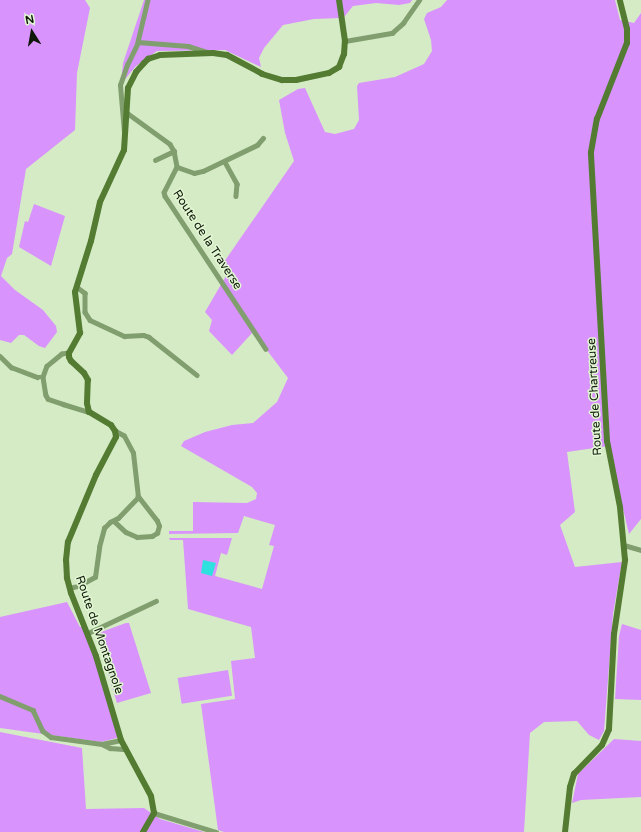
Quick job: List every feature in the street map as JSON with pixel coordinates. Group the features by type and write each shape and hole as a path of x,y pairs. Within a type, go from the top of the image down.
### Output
{"street":[{"path":"126,140 122,126 120,85 127,65 138,42 148,0"},
{"path":"138,42 188,46 234,58 272,78 296,80 335,70 343,59 345,41 340,16 339,0"},
{"path":"345,41 392,33 403,23 419,0"},
{"name":"Route de Chartreuse","path":"565,832 570,787 574,774 602,745 609,729 614,634 624,571 624,545 620,507 608,442 592,152 597,119 627,43 627,29 620,0"},
{"path":"114,520 126,532 137,537 152,536 157,533 159,526 157,521 138,497 132,452 124,436 115,431 107,422 89,412 48,399 46,396 43,377 50,362 62,354 69,353 78,340 80,333 75,302 77,287 91,241 100,202 121,160 126,140 126,98 131,81 138,69 148,59 160,54 213,53"},
{"path":"126,112 170,144 174,151 177,167 194,173 199,173 225,162 257,145 263,138"},
{"path":"155,160 174,151"},
{"path":"225,162 237,184 236,196"},
{"name":"Route de la Traverse","path":"177,167 164,192 165,196 266,349"},
{"path":"77,287 85,293 85,312 90,320 124,336 143,335 149,337 197,375"},
{"path":"69,353 71,361 84,373 88,380 87,403 89,412"},
{"path":"0,356 11,366 38,377 43,377"},
{"name":"Route de Montagnole","path":"115,431 116,437 96,475 68,542 66,571 69,588 88,633 121,740 151,796 154,813"},
{"path":"69,588 78,586 95,577 99,547 104,528 138,497"},
{"path":"624,545 641,550"},
{"path":"88,633 156,601"},
{"path":"0,696 33,710 43,731 51,737 102,744 110,748 126,749"},
{"path":"102,744 121,740"},
{"path":"143,832 154,813 216,832"}],"shaded area":[{"path":"0,0 85,0 90,8 77,73 75,130 26,169 12,254 7,258 1,276 15,290 43,310 56,326 57,332 45,348 39,346 24,335 19,335 11,343 0,340"},
{"path":"144,0 412,0 410,3 399,5 376,3 353,6 344,17 314,19 283,25 264,48 259,58 261,67 225,50 157,51 136,66 121,84 123,63"},
{"path":"447,0 615,0 620,20 634,23 641,13 641,519 629,534 608,446 567,452 575,512 560,525 575,567 622,562 613,614 604,731 599,740 589,735 577,721 544,722 530,733 524,832 224,832 218,830 201,704 235,699 231,661 255,658 251,627 188,609 183,540 170,540 169,538 232,538 227,555 221,553 215,576 262,589 274,546 269,545 275,525 244,516 238,533 169,534 169,531 193,531 193,502 247,503 256,499 257,493 252,487 181,446 184,441 205,432 232,425 253,423 277,402 288,378 253,332 232,355 209,331 212,320 205,312 226,276 224,262 294,161 285,133 279,100 298,89 305,88 325,132 335,134 354,129 359,120 357,86 359,83 395,77 424,64 432,51 431,40 424,19 427,13 441,7"},
{"path":"34,204 65,216 51,266 19,247 25,221 28,222"},
{"path":"67,602 80,627 84,626 119,732 117,738 101,742 0,728 0,617"},
{"path":"129,623 151,693 117,703 97,638 101,632"},
{"path":"622,624 641,630 641,700 615,699 619,636"},
{"path":"228,670 232,696 182,704 178,678"},
{"path":"0,732 82,748 86,809 144,808 160,819 204,832 0,832"},
{"path":"614,739 641,741 641,797 581,800 572,803 578,774"}],"water":[{"path":"203,560 216,563 212,576 201,573"}]}
